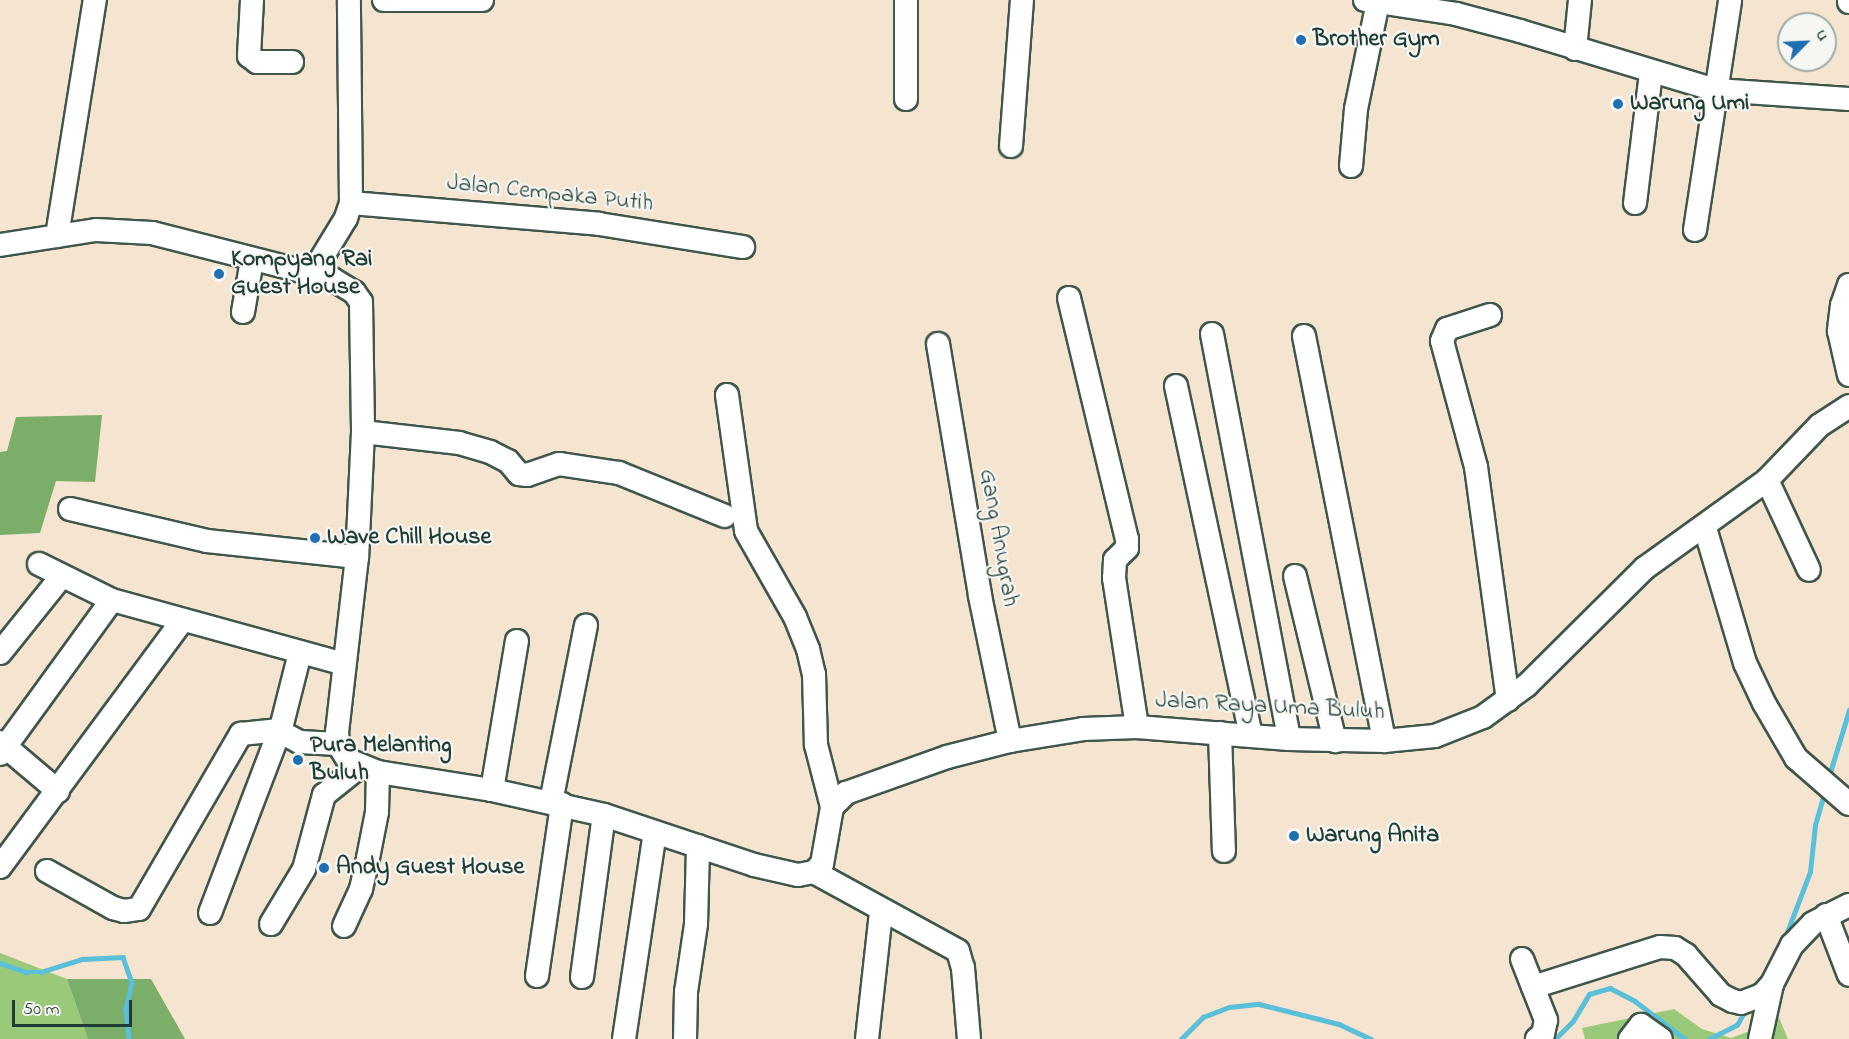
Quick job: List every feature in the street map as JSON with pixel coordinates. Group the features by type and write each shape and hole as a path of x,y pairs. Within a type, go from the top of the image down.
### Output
{"street":[{"path":"57,236 95,0"},
{"path":"252,0 249,56 257,62 292,62"},
{"path":"312,274 346,218 351,203 349,0"},
{"path":"384,0 482,0"},
{"path":"906,0 906,99"},
{"path":"1011,147 1022,0"},
{"path":"1575,49 1580,0"},
{"path":"1352,166 1356,109 1371,1 1456,14 1651,73 1716,90 1849,99"},
{"path":"1695,230 1730,1"},
{"path":"1635,203 1651,73"},
{"name":"Jalan Cempaka Putih","path":"351,203 588,222 743,247"},
{"path":"0,245 57,236 120,230 152,233 312,274 344,285 360,302 363,432 357,557 344,664 338,744 348,760 369,770 492,790 604,814 786,874 814,872 881,912 943,940 958,951 963,968 969,1039"},
{"path":"243,312 252,260"},
{"path":"1849,285 1842,305 1839,331 1849,375"},
{"path":"1069,298 1127,539 1127,548 1115,560 1114,578 1137,727"},
{"path":"1490,315 1447,328 1442,341 1476,467 1508,700"},
{"path":"1212,334 1288,739"},
{"path":"1304,336 1384,741"},
{"name":"Gang Anugrah","path":"938,344 978,585 1010,741"},
{"path":"1176,386 1251,735"},
{"path":"727,395 746,531 795,617 808,649 814,674 816,745 832,807 826,855 814,872"},
{"name":"Jalan Raya Uma Buluh","path":"832,807 846,793 887,776 1010,741 1083,729 1137,727 1335,741 1384,741 1435,736 1482,717 1508,700 1554,658 1619,590 1767,480 1820,425 1849,406"},
{"path":"363,432 459,443 490,452 508,461 519,474 527,476 559,464 619,473 725,516"},
{"path":"1767,480 1809,570"},
{"path":"70,509 207,542 357,557"},
{"path":"1705,528 1745,663 1764,703 1796,758 1849,804"},
{"path":"39,564 61,577 112,600 344,664"},
{"path":"1295,576 1335,741"},
{"path":"0,653 61,577"},
{"path":"58,791 2,748 112,600"},
{"path":"0,867 182,621"},
{"path":"537,976 556,803 586,625"},
{"path":"492,790 517,641"},
{"path":"210,913 279,731 300,653"},
{"path":"47,871 113,908 124,911 139,909 234,742 247,731 279,731 300,742 338,744"},
{"path":"1220,733 1224,851"},
{"path":"271,924 304,869 324,795 369,770"},
{"path":"344,926 366,868 377,812 369,770"},
{"path":"582,977 604,814"},
{"path":"624,1039 655,832"},
{"path":"686,1039 686,992 696,924 698,846"},
{"path":"1760,1039 1772,984 1792,945 1826,915 1849,904"},
{"path":"867,1039 881,912"},
{"path":"1826,915 1849,975"},
{"path":"1533,987 1660,947 1675,948 1686,955 1721,995 1733,1001 1741,1003 1762,995 1772,984"},
{"path":"1522,959 1547,1026 1537,1039"},
{"path":"1630,1039 1641,1024 1661,1039"}],"green space":[{"path":"102,415 95,482 56,481 40,533 0,535 0,452 7,451 16,417"},
{"path":"0,953 67,979 88,1039 0,1039"},
{"path":"67,979 151,979 185,1039 88,1039"},
{"path":"1773,1003 1788,1039 1585,1039 1582,1028 1674,1009 1702,1029 1731,1038 1758,1028"}],"waterway":[{"path":"1829,776 1849,710"},
{"path":"1784,940 1810,872 1815,825 1824,793"},
{"path":"0,963 26,972 41,972 82,959 123,957 132,983 126,1010 129,1039"},
{"path":"1555,1039 1573,1021 1589,994 1610,988 1635,1001 1685,1039"},
{"path":"1181,1039 1203,1017 1229,1007 1259,1004 1339,1024 1371,1039"},
{"path":"1709,1039 1737,1025 1746,1009"}],"place":[{"name":"Brother Gym","path":"1301,40"},
{"name":"Warung Umi","path":"1618,104"},
{"name":"Kompyang Rai Guest House","path":"219,274"},
{"name":"Wave Chill House","path":"315,538"},
{"name":"Pura Melanting Buluh","path":"298,760"},
{"name":"Warung Anita","path":"1294,836"},
{"name":"Andy Guest House","path":"324,868"}]}
